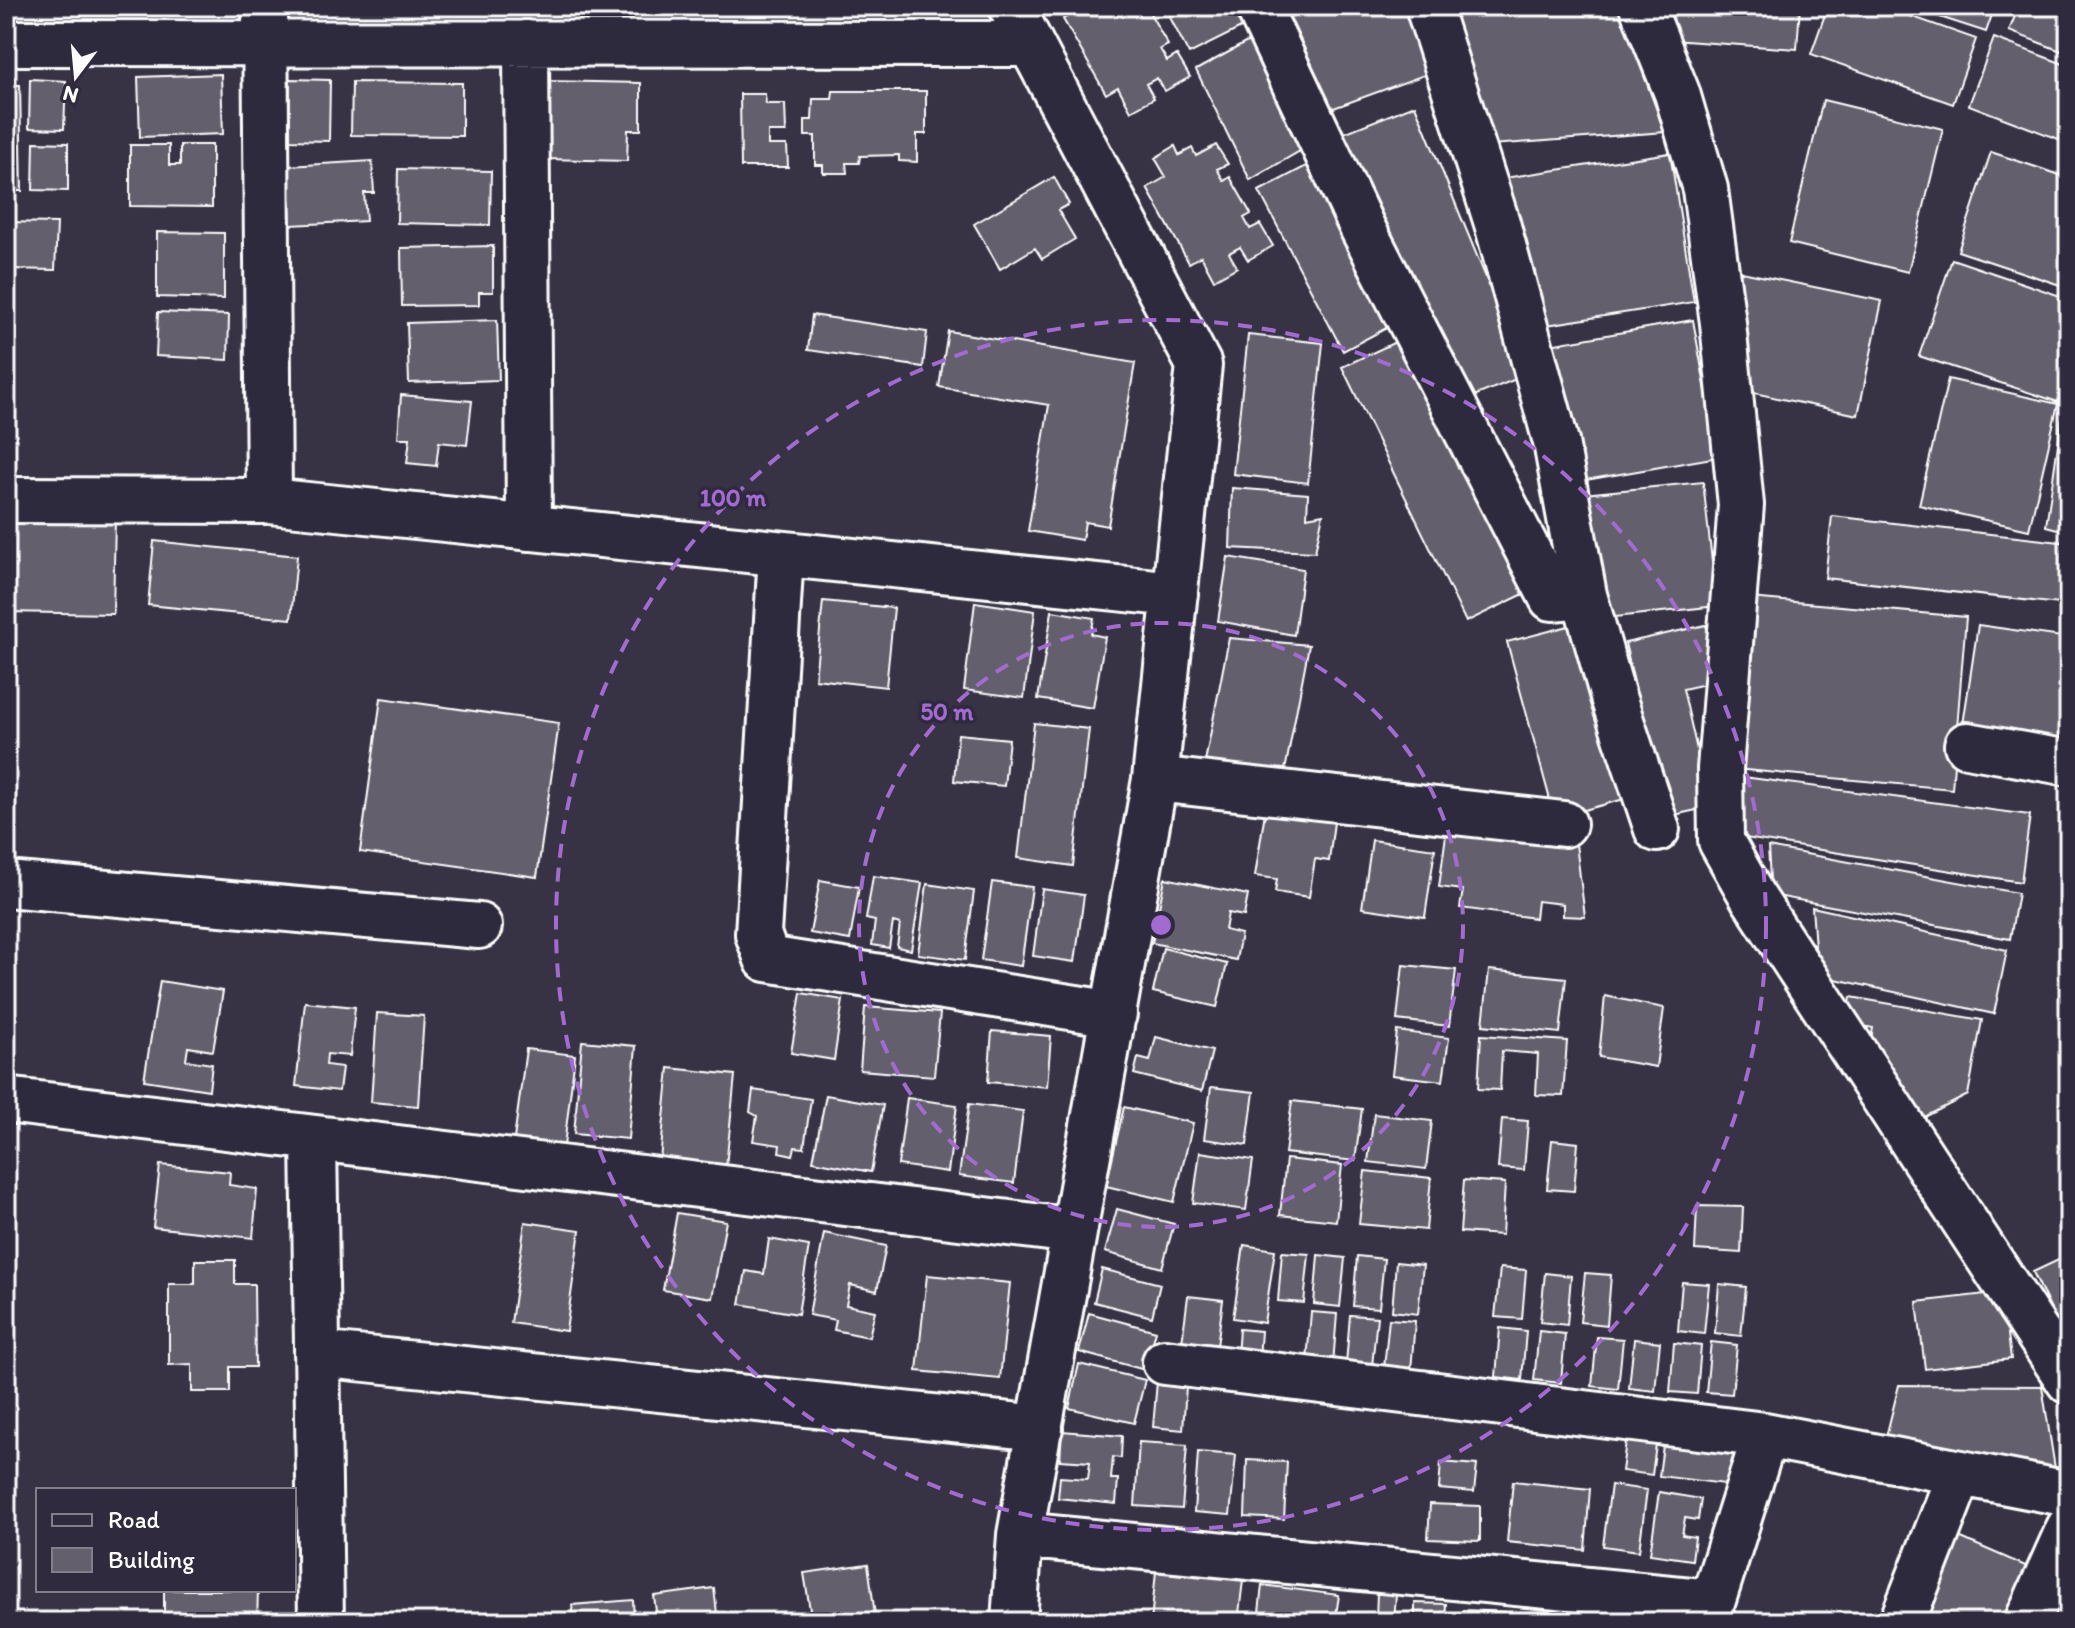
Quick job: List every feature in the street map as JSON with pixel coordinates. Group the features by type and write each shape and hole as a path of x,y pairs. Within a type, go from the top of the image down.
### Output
{"street":[{"path":"1011,6 1199,365 1155,779 1020,1535 1014,1622"},
{"path":"1258,6 1362,227 1552,598 1584,595"},
{"path":"1428,6 1497,223 1552,427 1584,595 1613,697 1657,829"},
{"path":"1642,6 1677,93 1705,189 1740,489 1720,769 1721,841 1752,896 2069,1381"},
{"path":"6,43 265,24 526,43 1031,44"},
{"path":"265,24 269,501"},
{"path":"526,43 529,528"},
{"path":"6,500 269,501 1175,594"},
{"path":"781,554 758,934 767,959 1114,1014"},
{"path":"1967,745 2069,763"},
{"path":"1155,779 1564,824"},
{"path":"6,884 479,926"},
{"path":"6,1100 1074,1231"},
{"path":"314,1138 321,1622"},
{"path":"317,1354 1040,1428"},
{"path":"1165,1362 1765,1435 2069,1494"},
{"path":"1020,1535 1709,1612 1765,1435"},
{"path":"1902,1622 1960,1473"},
{"path":"2027,1622 2069,1528"}],"building":[{"path":"1081,6 1137,6 1141,12 1147,8 1168,45 1160,49 1167,61 1177,55 1190,77 1165,91 1157,78 1146,84 1154,98 1131,111 1118,87 1106,94 1063,19"},
{"path":"1164,6 1245,6 1253,22 1189,54"},
{"path":"1271,6 1407,6 1430,73 1320,113"},
{"path":"1445,6 1618,6 1665,132 1491,145"},
{"path":"1660,6 1800,6 1797,49 1658,39"},
{"path":"1828,6 1882,6 1976,39 1953,104 1811,54"},
{"path":"1906,6 1995,6 1986,32"},
{"path":"2019,6 2069,6 2069,54 2009,31"},
{"path":"1258,36 1305,148 1250,180 1196,70"},
{"path":"1994,38 2069,66 2069,143 1969,105"},
{"path":"221,74 223,134 140,137 138,77"},
{"path":"30,79 66,81 64,129 29,128"},
{"path":"290,79 330,80 329,141 289,140"},
{"path":"547,81 641,83 641,130 628,130 627,161 546,159"},
{"path":"352,82 462,83 462,136 351,135"},
{"path":"6,85 20,85 22,191 6,191"},
{"path":"833,91 926,91 926,134 917,134 917,162 899,161 899,155 860,156 859,163 846,163 847,173 823,173 823,165 815,165 815,136 805,136 805,120 812,120 813,99 832,99"},
{"path":"740,94 765,94 766,104 785,104 786,132 768,132 768,145 787,145 788,167 741,167"},
{"path":"1823,100 1943,129 1908,272 1789,243"},
{"path":"1415,105 1526,375 1452,405 1341,134"},
{"path":"34,142 68,143 68,191 33,190"},
{"path":"130,145 169,145 169,165 180,165 180,145 212,145 212,207 130,206"},
{"path":"1216,145 1228,164 1217,169 1224,181 1230,177 1251,214 1244,218 1250,229 1260,224 1273,246 1248,260 1240,247 1229,253 1237,267 1214,280 1201,256 1189,263 1147,188 1166,177 1155,158 1175,146 1179,155 1192,148 1196,156"},
{"path":"1991,152 2069,178 2069,288 1958,251"},
{"path":"1670,153 1694,302 1527,328 1504,178"},
{"path":"372,161 374,193 364,193 366,221 291,225 288,166"},
{"path":"1314,162 1398,322 1343,351 1259,191"},
{"path":"398,169 491,171 490,225 397,223"},
{"path":"1054,177 1069,204 1058,210 1075,239 1042,259 1035,248 1000,269 974,224"},
{"path":"6,222 57,223 55,270 6,269"},
{"path":"157,232 224,233 224,299 157,297"},
{"path":"493,246 493,292 479,292 479,305 402,306 401,248"},
{"path":"1952,259 2069,299 2069,370 2058,402 1919,356"},
{"path":"1727,269 1882,301 1858,415 1754,393"},
{"path":"158,312 229,315 228,360 156,356"},
{"path":"812,315 927,332 923,367 808,350"},
{"path":"497,320 499,380 409,383 407,323"},
{"path":"1693,320 1718,457 1574,482 1549,345"},
{"path":"948,331 1135,363 1108,526 1085,522 1082,540 1028,531 1049,405 939,387"},
{"path":"1248,335 1323,343 1308,483 1233,474"},
{"path":"1406,337 1530,591 1466,622 1342,367"},
{"path":"1948,379 2058,404 2029,530 1919,505"},
{"path":"401,395 472,401 467,445 439,442 436,466 407,463 410,438 398,438"},
{"path":"2065,397 2069,399 2069,532 2046,526"},
{"path":"1703,482 1717,606 1597,619 1584,494"},
{"path":"1232,488 1308,494 1307,517 1323,514 1315,552 1230,548"},
{"path":"6,515 115,517 113,614 6,612"},
{"path":"1832,516 2069,543 2069,605 1825,578"},
{"path":"154,541 297,556 291,619 148,605"},
{"path":"1228,557 1303,569 1294,635 1218,621"},
{"path":"1750,598 1966,617 1952,789 1735,769"},
{"path":"823,601 894,608 886,687 815,679"},
{"path":"975,602 1035,611 1024,698 964,690"},
{"path":"1052,611 1094,618 1091,634 1105,637 1093,708 1038,699"},
{"path":"1580,623 1628,798 1555,818 1507,642"},
{"path":"1706,625 1719,681 1683,689 1710,807 1665,817 1625,643"},
{"path":"1978,625 2069,638 2069,754 1961,738"},
{"path":"1229,638 1309,645 1284,776 1204,767"},
{"path":"381,698 559,723 537,877 360,852"},
{"path":"1034,723 1089,729 1073,866 1018,858"},
{"path":"958,734 1009,739 1004,786 954,781"},
{"path":"1743,777 2030,815 2021,882 1733,836"},
{"path":"1265,812 1334,822 1329,861 1315,859 1309,897 1275,892 1277,879 1255,876"},
{"path":"1447,827 1576,844 1585,917 1563,916 1563,904 1537,901 1535,918 1460,908 1463,890 1439,887"},
{"path":"1372,840 1435,849 1425,917 1362,908"},
{"path":"1768,847 2018,893 2010,939 1771,895"},
{"path":"873,876 922,883 911,950 897,947 900,924 893,922 889,948 872,945 875,921 866,919"},
{"path":"1165,878 1248,895 1244,916 1228,913 1225,930 1241,934 1236,960 1152,943"},
{"path":"820,880 859,887 850,940 810,933"},
{"path":"992,882 1032,887 1021,966 981,960"},
{"path":"927,884 974,891 965,960 918,954"},
{"path":"1042,889 1084,895 1075,962 1033,956"},
{"path":"1812,907 2007,950 1994,1014 1817,975"},
{"path":"1163,948 1227,964 1217,1007 1153,992"},
{"path":"1403,965 1456,970 1449,1026 1397,1020"},
{"path":"1489,970 1566,978 1560,1033 1483,1025"},
{"path":"160,981 223,991 213,1051 188,1047 186,1060 212,1064 209,1090 144,1080"},
{"path":"801,993 843,1000 834,1060 791,1053"},
{"path":"1605,996 1664,1008 1656,1067 1599,1057"},
{"path":"1851,997 1982,1020 1968,1095 1911,1124 1870,1044 1873,1028 1847,1023"},
{"path":"305,1002 355,1007 350,1056 327,1054 326,1065 342,1067 339,1091 296,1086"},
{"path":"865,1007 940,1013 934,1076 860,1070"},
{"path":"377,1013 424,1016 418,1106 371,1102"},
{"path":"992,1031 1051,1036 1047,1087 988,1082"},
{"path":"1397,1031 1449,1038 1443,1081 1392,1075"},
{"path":"1481,1035 1567,1041 1563,1096 1536,1095 1538,1054 1502,1051 1500,1090 1478,1089"},
{"path":"1156,1037 1212,1051 1202,1091 1134,1074 1138,1058 1150,1061"},
{"path":"582,1041 636,1046 628,1139 574,1134"},
{"path":"526,1049 575,1055 564,1146 514,1139"},
{"path":"669,1068 735,1075 726,1167 660,1160"},
{"path":"1211,1087 1254,1092 1247,1145 1204,1139"},
{"path":"753,1090 811,1099 804,1148 795,1147 793,1155 779,1152 780,1145 753,1141 757,1116 750,1112"},
{"path":"826,1095 883,1105 871,1172 813,1161"},
{"path":"907,1098 957,1105 948,1172 898,1165"},
{"path":"1292,1101 1362,1109 1355,1161 1285,1153"},
{"path":"969,1104 1023,1111 1014,1183 959,1176"},
{"path":"1124,1107 1193,1123 1174,1202 1106,1186"},
{"path":"1374,1114 1432,1121 1426,1169 1368,1162"},
{"path":"1502,1119 1528,1121 1524,1170 1498,1168"},
{"path":"1552,1140 1578,1143 1574,1191 1547,1189"},
{"path":"1200,1152 1253,1160 1246,1210 1193,1203"},
{"path":"1286,1159 1342,1165 1336,1221 1280,1215"},
{"path":"160,1165 230,1172 229,1185 257,1189 253,1238 153,1227"},
{"path":"1365,1171 1431,1178 1426,1230 1359,1224"},
{"path":"1464,1180 1505,1183 1502,1235 1460,1232"},
{"path":"1697,1206 1743,1207 1741,1253 1695,1250"},
{"path":"1117,1209 1174,1224 1162,1268 1105,1252"},
{"path":"677,1213 726,1221 712,1298 663,1290"},
{"path":"525,1222 580,1230 566,1331 511,1323"},
{"path":"824,1233 886,1246 877,1291 850,1285 846,1305 875,1311 869,1337 834,1330 836,1320 809,1315"},
{"path":"769,1239 809,1246 798,1314 740,1304 746,1271 764,1274"},
{"path":"1244,1245 1275,1250 1264,1323 1233,1318"},
{"path":"1282,1252 1309,1254 1304,1303 1278,1301"},
{"path":"1318,1255 1345,1258 1340,1307 1314,1304"},
{"path":"2069,1255 2069,1346 2068,1346 2033,1272"},
{"path":"1357,1256 1384,1259 1379,1308 1353,1306"},
{"path":"195,1260 235,1260 235,1284 254,1284 255,1367 230,1367 230,1392 192,1392 192,1364 169,1365 169,1284 195,1284"},
{"path":"1396,1262 1423,1265 1418,1314 1392,1311"},
{"path":"1500,1268 1526,1270 1522,1319 1495,1317"},
{"path":"1102,1269 1160,1284 1152,1317 1094,1302"},
{"path":"1545,1273 1571,1276 1567,1325 1540,1322"},
{"path":"1585,1273 1611,1275 1607,1325 1580,1322"},
{"path":"927,1275 1010,1283 1000,1379 917,1371"},
{"path":"1682,1282 1709,1284 1704,1334 1678,1331"},
{"path":"1719,1284 1746,1287 1741,1336 1715,1333"},
{"path":"2003,1292 2011,1359 1925,1369 1917,1302"},
{"path":"1188,1296 1223,1300 1216,1354 1181,1350"},
{"path":"1311,1312 1337,1314 1333,1364 1307,1361"},
{"path":"1089,1313 1156,1331 1145,1370 1079,1352"},
{"path":"1350,1315 1377,1317 1372,1366 1346,1364"},
{"path":"1389,1319 1415,1321 1411,1371 1384,1368"},
{"path":"1500,1328 1526,1331 1522,1380 1496,1377"},
{"path":"1239,1329 1261,1331 1259,1359 1237,1357"},
{"path":"1539,1331 1565,1334 1561,1383 1534,1380"},
{"path":"1597,1337 1623,1339 1618,1389 1592,1386"},
{"path":"1634,1339 1660,1342 1655,1391 1629,1388"},
{"path":"1711,1342 1737,1345 1732,1394 1706,1392"},
{"path":"1674,1343 1701,1346 1697,1394 1670,1392"},
{"path":"1079,1364 1145,1380 1134,1423 1069,1408"},
{"path":"1158,1370 1187,1372 1183,1430 1153,1427"},
{"path":"1899,1385 2042,1386 2057,1481 1883,1449"},
{"path":"1628,1426 1658,1430 1652,1475 1622,1471"},
{"path":"1665,1430 1739,1439 1733,1485 1659,1476"},
{"path":"1062,1431 1122,1436 1121,1458 1113,1457 1111,1479 1118,1479 1116,1504 1058,1498 1060,1477 1088,1479 1090,1462 1060,1460"},
{"path":"1139,1442 1187,1445 1182,1509 1135,1506"},
{"path":"1198,1452 1236,1455 1230,1515 1194,1512"},
{"path":"1247,1460 1287,1462 1284,1519 1245,1517"},
{"path":"1441,1462 1477,1465 1474,1492 1439,1489"},
{"path":"1513,1481 1590,1489 1585,1550 1507,1542"},
{"path":"1611,1485 1647,1490 1639,1551 1603,1546"},
{"path":"1659,1492 1701,1499 1698,1520 1685,1518 1682,1535 1695,1537 1692,1560 1650,1554"},
{"path":"1430,1504 1480,1506 1480,1541 1428,1539"},
{"path":"1952,1534 2037,1571 2014,1622 1917,1622"},
{"path":"868,1564 876,1622 812,1622 804,1573"},
{"path":"1156,1571 1243,1580 1238,1622 1151,1622"},
{"path":"2050,1577 2069,1585 2069,1622 2029,1622"},
{"path":"1262,1585 1339,1595 1335,1622 1258,1622"},
{"path":"714,1588 718,1622 668,1622 668,1618 657,1619 654,1596"},
{"path":"164,1592 258,1592 257,1622 164,1622"},
{"path":"1377,1593 1396,1595 1394,1622 1352,1622 1352,1618 1376,1619"},
{"path":"633,1600 634,1622 574,1622 572,1605"},
{"path":"1415,1603 1446,1604 1445,1622 1415,1622"},
{"path":"1463,1610 1505,1612 1505,1622 1462,1622"},
{"path":"1517,1612 1551,1613 1551,1622 1517,1622"},
{"path":"1570,1614 1607,1618 1607,1622 1569,1622"}]}
